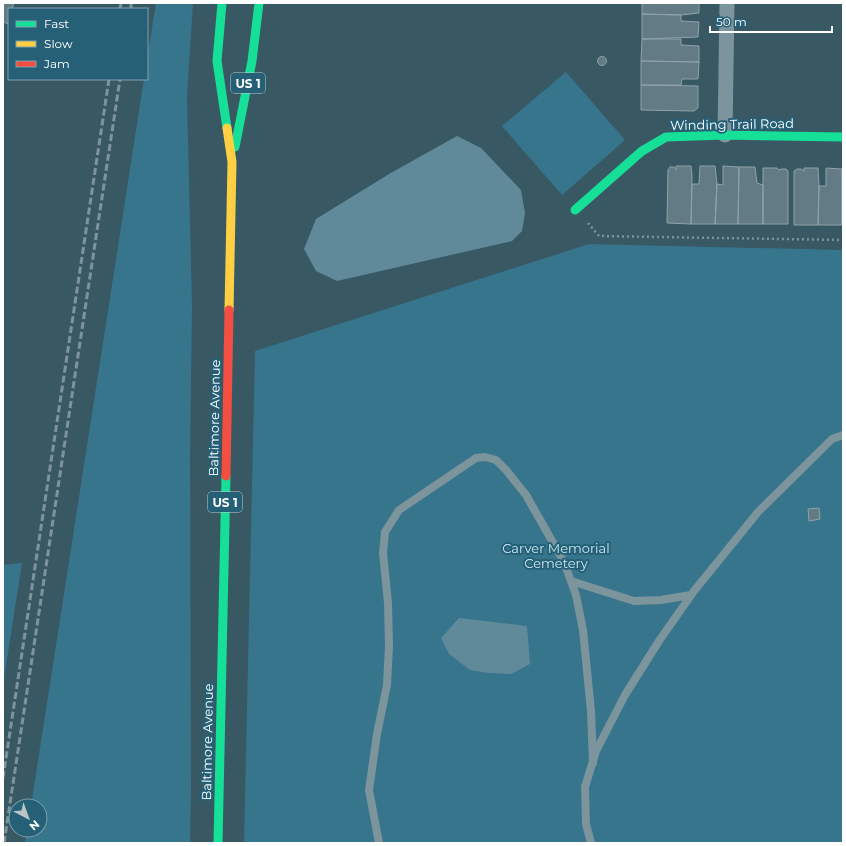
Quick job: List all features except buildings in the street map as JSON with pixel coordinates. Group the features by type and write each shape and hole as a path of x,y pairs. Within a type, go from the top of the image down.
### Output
{"main road":[{"name":"Baltimore Avenue","path":"218,843 232,162 217,61 222,3"},
{"name":"Baltimore Avenue","path":"232,162 252,62 259,3"},
{"name":"Winding Trail Road","path":"575,210 642,151 666,137 725,135 843,138"}],"street":[{"path":"725,135 727,3"}],"lane":[{"path":"591,843 586,824 585,787 596,751 625,695 659,641 691,595 758,512 832,439 843,435"},
{"path":"379,843 369,790 387,679 389,645 388,603 383,553 385,532 399,510 454,471 476,458 496,460 506,470 526,495 564,562 576,595 583,630 591,711 592,763"},
{"path":"571,581 634,601 661,600 691,595"}],"path":[{"path":"575,210 599,236 843,240"}],"green space":[{"path":"156,3 193,3 187,97 192,306 190,455 190,843 25,843 26,838 48,838 48,798 32,798 144,80 148,80 148,53"},
{"path":"566,72 625,140 562,195 502,126"},
{"name":"Carver Memorial Cemetery","path":"589,244 843,250 843,843 244,843 255,351"},
{"path":"22,563 3,685 3,565"}],"shaded area":[{"path":"457,136 481,148 521,190 525,213 522,231 512,241 337,281 316,271 304,249 316,219 389,174"},
{"path":"459,618 527,626 530,664 511,674 470,670 449,654 441,638"}],"railway":[{"path":"120,8 121,3"},
{"path":"131,3 131,8"},
{"path":"3,778 109,80"},
{"path":"4,843 120,80"}],"traffic: fast":[{"path":"222,3 217,61 227,128"},
{"path":"235,147 252,61 259,3"},
{"path":"575,210 642,151 666,137 725,135 843,137"},
{"path":"218,843 226,476"}],"traffic: slow":[{"path":"227,128 232,162 229,310"}],"traffic: jam":[{"path":"226,476 229,310"}]}
